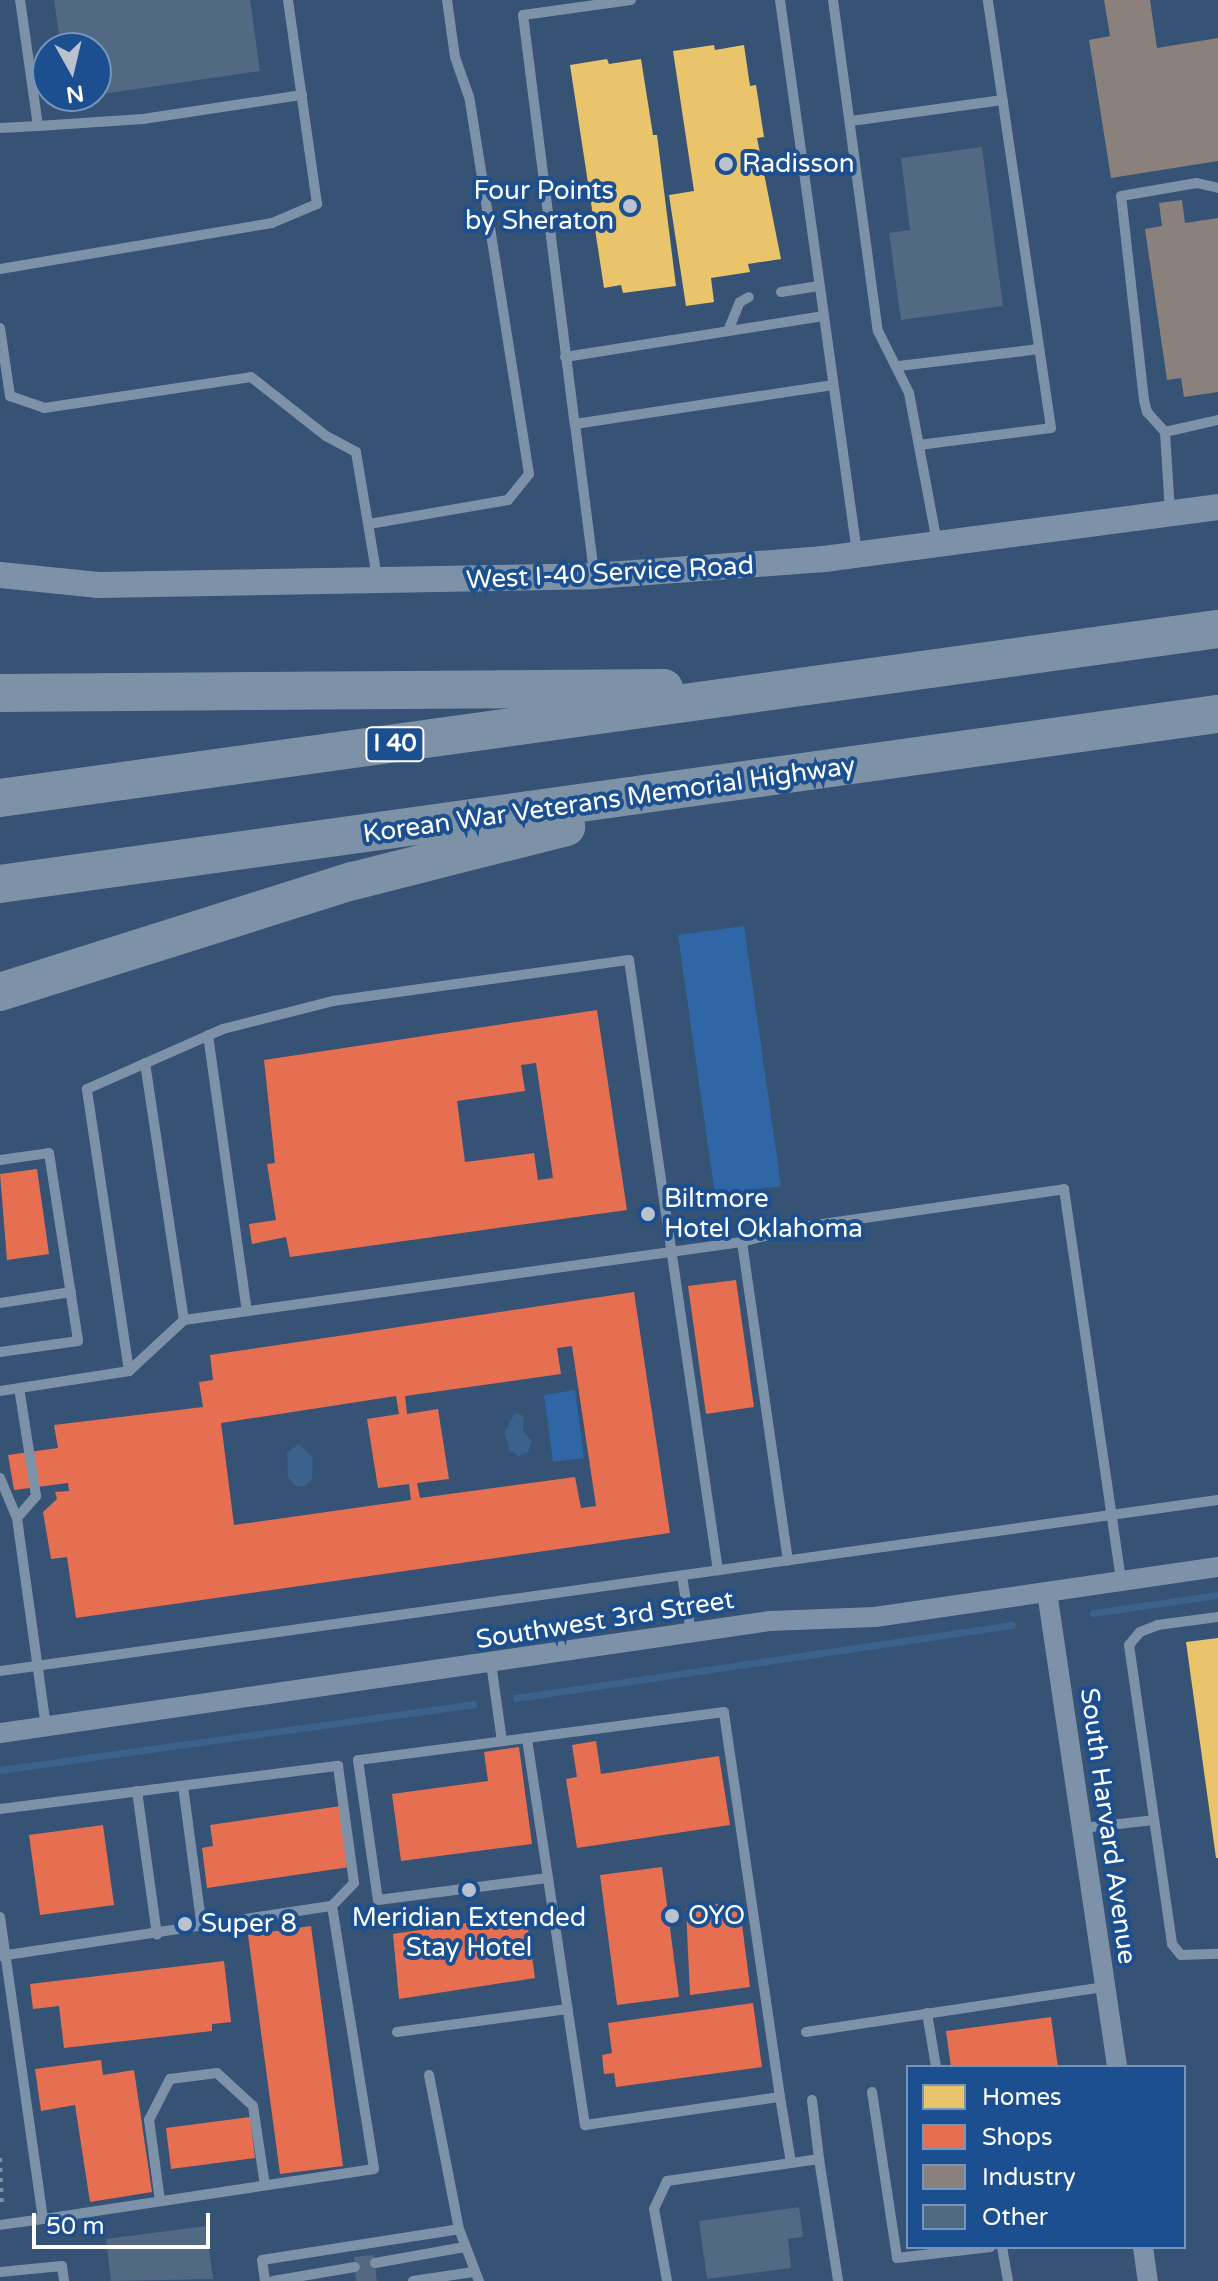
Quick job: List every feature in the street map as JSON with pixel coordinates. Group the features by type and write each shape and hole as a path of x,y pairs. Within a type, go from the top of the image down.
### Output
{"highway":[{"name":"I 40","path":"0,798 1218,629"},
{"path":"0,693 535,686 791,689"},
{"name":"Korean War Veterans Memorial Highway","path":"0,884 1218,714"},
{"path":"0,992 353,881 759,780"}],"street":[{"name":"West I-40 Service Road","path":"0,575 98,585 378,583 594,576 858,555 1218,507"},
{"name":"Southwest 3rd Street","path":"0,1733 770,1621 875,1617 1218,1567"},
{"name":"South Harvard Avenue","path":"1047,1592 1117,2065"},
{"path":"1143,2249 1148,2281"}],"lane":[{"path":"20,0 38,126"},
{"path":"0,269 272,223 317,204 288,0"},
{"path":"369,524 508,500 529,474 469,97 455,57 447,0"},
{"path":"594,576 523,15 631,0"},
{"path":"780,0 858,555"},
{"path":"833,0 878,331 899,366 919,445 937,545"},
{"path":"919,445 1051,428 988,0"},
{"path":"0,128 143,119 302,95"},
{"path":"851,121 1003,100"},
{"path":"1170,514 1165,432 1147,412 1144,400 1121,196 1197,183 1218,188"},
{"path":"781,292 819,286"},
{"path":"728,331 740,302 749,297"},
{"path":"565,357 824,316"},
{"path":"0,328 10,396 44,408 251,377 326,436 356,452 378,583"},
{"path":"899,366 1039,349"},
{"path":"575,424 833,385"},
{"path":"1165,432 1218,420"},
{"path":"129,1371 87,1089 208,1035 333,1001 629,960 718,1571"},
{"path":"208,1035 247,1311"},
{"path":"145,1063 184,1320"},
{"path":"0,1160 49,1153 78,1341 0,1352"},
{"path":"0,1391 129,1371 184,1320 742,1242 795,1228 1064,1189 1121,1581"},
{"path":"742,1242 788,1561"},
{"path":"0,1303 71,1292"},
{"path":"17,1518 36,1496 19,1388"},
{"path":"0,1478 17,1518 46,1726"},
{"path":"0,1671 1218,1500"},
{"path":"682,1576 691,1633"},
{"path":"1218,1617 1158,1625 1140,1632 1129,1645 1172,1944 1181,1955 1218,1954"},
{"path":"491,1663 502,1741"},
{"path":"548,1878 378,1900 358,1760 724,1712 791,2163"},
{"path":"527,1739 585,2125 780,2097"},
{"path":"0,1809 338,1766 354,1883 332,1906 157,1935 3,1955"},
{"path":"183,1786 202,1928"},
{"path":"137,1791 157,1935"},
{"path":"1082,1828 1154,1820"},
{"path":"0,2225 374,2169 332,1906"},
{"path":"0,1917 43,2219"},
{"path":"806,2032 1105,1987"},
{"path":"397,2032 567,2009"},
{"path":"927,2013 936,2065"},
{"path":"160,2201 149,2120 170,2079 217,2073 253,2106 265,2185"},
{"path":"413,2281 476,2276 459,2229 429,2075"},
{"path":"872,2092 897,2258 957,2249"},
{"path":"812,2100 838,2281"},
{"path":"667,2281 654,2209 667,2181 819,2159"},
{"path":"265,2281 262,2260 459,2229"},
{"path":"375,2263 465,2247"},
{"path":"1002,2249 1008,2281"},
{"path":"0,2272 62,2266 64,2281"},
{"path":"273,2281 355,2267"}],"shaded area":[{"path":"744,926 781,1186 715,1195 678,935"},
{"path":"575,1390 584,1458 553,1462 544,1395"},
{"path":"515,1413 524,1416 523,1431 532,1441 528,1452 519,1456 510,1451 504,1433"},
{"path":"299,1444 313,1458 312,1480 304,1487 295,1486 288,1477 287,1452"}],"building: Homes":[{"name":"Radisson","path":"714,45 715,50 744,45 750,86 756,85 764,137 757,138 781,259 748,264 750,272 711,278 714,302 686,306 669,195 694,191 673,51"},
{"name":"Four Points by Sheraton","path":"607,59 609,64 641,59 653,135 657,135 676,286 623,293 621,285 604,288 570,65"},
{"path":"1218,1638 1218,1858 1216,1858 1186,1642"}],"building: Shops":[{"path":"597,1010 627,1210 290,1257 286,1237 252,1244 249,1224 276,1220 267,1164 275,1163 264,1060","holes":["536,1063 553,1178 538,1180 534,1153 465,1162 457,1101 525,1091 521,1065"]},
{"path":"37,1169 49,1254 7,1260 0,1174"},
{"path":"736,1280 754,1407 706,1414 688,1286"},
{"path":"634,1292 670,1533 76,1618 67,1557 51,1559 43,1512 57,1499 55,1492 69,1491 68,1483 14,1490 8,1455 58,1448 54,1425 203,1407 199,1382 213,1380 210,1355","holes":["572,1346 596,1506 581,1508 575,1477 420,1498 417,1483 449,1479 438,1409 407,1414 405,1396 561,1374 557,1348","396,1396 399,1414 367,1419 378,1488 409,1484 411,1500 234,1525 221,1423"]},
{"path":"596,1741 601,1774 719,1756 730,1825 577,1848 566,1779 577,1777 572,1745"},
{"path":"519,1747 532,1844 401,1861 392,1794 488,1781 484,1752"},
{"path":"341,1806 350,1867 207,1888 202,1848 213,1846 210,1825"},
{"path":"103,1825 114,1905 40,1915 29,1835"},
{"path":"662,1867 679,1997 617,2005 600,1875"},
{"path":"739,1901 750,1987 690,1995 686,1908"},
{"path":"526,1914 535,1978 399,1999 393,1934"},
{"path":"311,1926 343,2166 280,2174 248,1935"},
{"path":"224,1961 231,2022 212,2024 212,2031 64,2048 59,2006 33,2009 30,1984"},
{"path":"753,2003 762,2067 616,2087 614,2073 604,2074 602,2055 612,2053 608,2023"},
{"path":"1051,2017 1058,2065 951,2065 946,2031"},
{"path":"101,2060 103,2075 134,2070 152,2192 90,2202 75,2105 41,2111 35,2069"},
{"path":"250,2117 255,2158 171,2169 166,2128"}],"building: Industry":[{"path":"1104,0 1150,0 1157,48 1218,38 1218,161 1111,178 1089,40 1110,36"},
{"path":"1182,200 1185,223 1218,218 1218,392 1184,397 1181,378 1167,380 1145,229 1162,226 1159,203"}],"building: Other":[{"path":"54,0 250,0 260,71 112,93 112,32 59,32"},
{"path":"982,147 1003,306 901,320 889,233 910,230 901,158"},
{"path":"799,2207 803,2237 788,2239 791,2268 707,2279 699,2221"},
{"path":"206,2226 213,2279 111,2281 106,2239"},
{"path":"374,2255 377,2281 356,2281 354,2257"}],"waterway":[{"path":"1093,1613 1218,1595"},
{"path":"516,1698 1012,1625"},
{"path":"0,1770 473,1704"}],"place":[{"name":"Radisson","path":"726,164"},
{"name":"Four Points by Sheraton","path":"630,206"},
{"name":"Biltmore Hotel Oklahoma","path":"648,1214"},
{"name":"Meridian Extended Stay Hotel","path":"469,1890"},
{"name":"OYO","path":"672,1916"},
{"name":"Super 8","path":"185,1924"}]}
